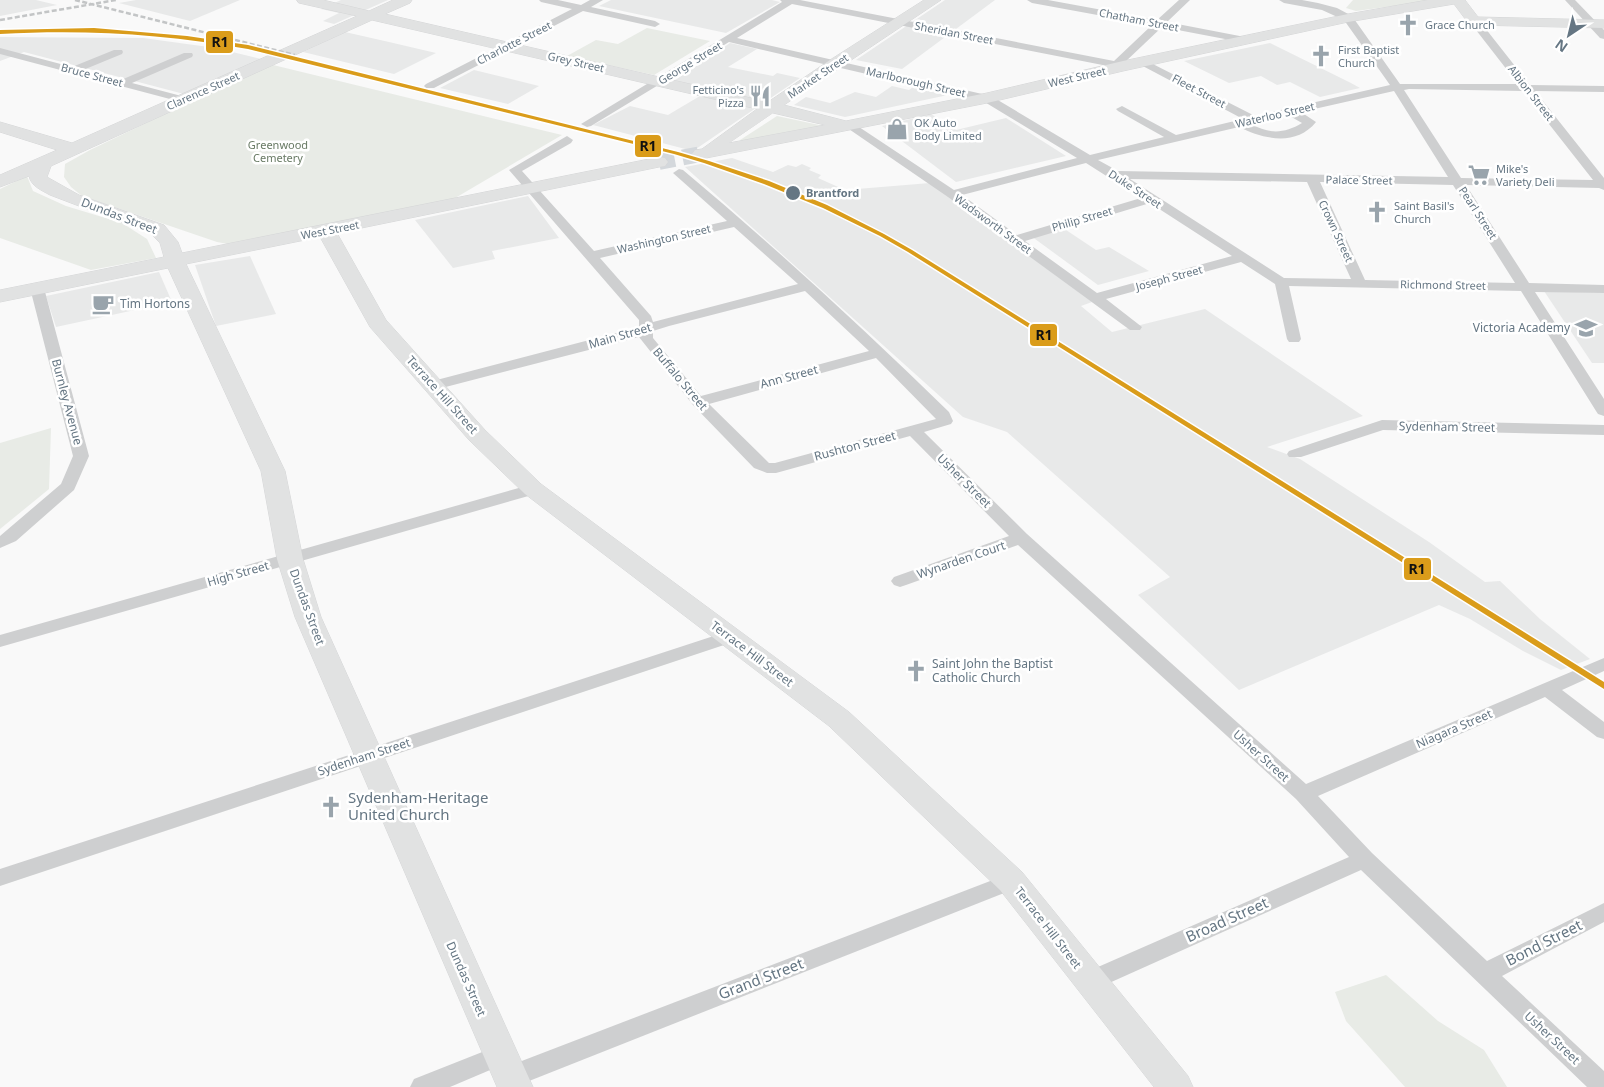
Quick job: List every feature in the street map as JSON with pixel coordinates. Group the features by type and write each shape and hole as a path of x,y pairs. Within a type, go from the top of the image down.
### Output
{"street":[{"name":"Grey Street","path":"304,0 848,125"},
{"name":"Clarence Street","path":"0,182 405,0"},
{"path":"544,0 655,24"},
{"name":"Charlotte Street","path":"430,86 598,0"},
{"name":"Sheridan Street","path":"789,0 1119,66"},
{"name":"George Street","path":"587,124 789,0"},
{"name":"Market Street","path":"702,153 835,63 934,0"},
{"name":"Chatham Street","path":"1032,0 1246,40"},
{"path":"1119,66 1185,0"},
{"path":"1284,0 1334,10 1348,18"},
{"path":"1334,10 1344,0"},
{"name":"West Street","path":"702,153 987,98 1119,66 1348,18 1453,0"},
{"name":"Albion Street","path":"1458,0 1603,185"},
{"path":"1570,0 1598,23 1604,36"},
{"name":"Pearl Street","path":"1348,18 1459,182 1604,411"},
{"path":"1474,21 1598,23"},
{"name":"Marlborough Street","path":"728,39 987,98"},
{"name":"Bruce Street","path":"0,51 185,100"},
{"path":"73,70 118,52"},
{"path":"122,83 188,55"},
{"name":"Fleet Street","path":"1142,62 1254,120"},
{"name":"Waterloo Street","path":"952,194 1174,138 1409,86 1604,89"},
{"name":"Duke Street","path":"987,98 1115,175 1281,282"},
{"path":"1122,109 1174,138"},
{"path":"1240,123 1263,134 1277,135 1304,128 1310,122 1291,112"},
{"name":"Wadsworth Street","path":"848,125 952,194 1135,327"},
{"path":"0,127 72,149 51,170 49,183 52,188"},
{"path":"19,133 37,146 44,162"},
{"path":"532,188 515,170 567,140"},
{"name":"Dundas Street","path":"44,162 38,173 38,179 41,184 52,188 59,194 157,229 169,242 175,260 273,471 290,559 308,617 508,1073"},
{"name":"West Street","path":"0,296 659,162"},
{"path":"679,173 738,222 880,352"},
{"name":"Palace Street","path":"1115,175 1603,185"},
{"name":"Crown Street","path":"1312,179 1360,283"},
{"path":"0,192 29,187 52,188"},
{"name":"Buffalo Street","path":"532,188 646,319 646,338 698,402 760,466 767,468"},
{"name":"Philip Street","path":"1015,240 1150,199"},
{"name":"Washington Street","path":"590,256 738,222"},
{"name":"Terrace Hill Street","path":"326,231 378,323 477,435 533,489 839,718 1011,881 1175,1087"},
{"name":"Joseph Street","path":"1095,298 1242,258"},
{"path":"1281,282 1294,339"},
{"name":"Richmond Street","path":"1281,282 1604,289"},
{"name":"Main Street","path":"434,385 626,336 647,328 807,286"},
{"name":"Burnley Avenue","path":"0,542 10,537 68,486 81,456 37,288"},
{"name":"Ann Street","path":"698,402 880,352"},
{"name":"Rushton Street","path":"767,468 776,468 943,423 946,419 944,415 880,352"},
{"name":"Sydenham Street","path":"1295,454 1382,425 1604,430"},
{"name":"Usher Street","path":"914,430 1021,538 1303,794 1364,859 1604,1087"},
{"name":"High Street","path":"0,641 533,489"},
{"name":"Wynarden Court","path":"900,581 1021,538"},
{"name":"Sydenham Street","path":"0,878 729,637"},
{"name":"Niagara Street","path":"1303,794 1604,664"},
{"path":"1548,689 1604,732"},
{"name":"Broad Street","path":"1090,981 1364,859"},
{"name":"Grand Street","path":"423,1087 508,1073 1011,881"},
{"name":"Bond Street","path":"1484,974 1604,912"}],"shaded area":[{"path":"0,0 36,0 57,5 0,16"},
{"path":"136,0 240,0 190,21 119,3"},
{"path":"341,0 388,0 334,24 323,21 339,13 321,9"},
{"path":"611,0 772,0 780,2 726,33 599,6"},
{"path":"945,0 995,0 902,69 856,60"},
{"path":"345,32 436,53 394,74 303,52"},
{"path":"0,37 143,38 216,48 261,59 184,94 24,52 0,61"},
{"path":"730,43 757,49 728,67 773,76 777,73 800,78 693,151 593,125 630,106 668,115 700,96 665,87"},
{"path":"1270,43 1360,88 1320,97 1290,82 1277,85 1261,76 1229,83 1184,61"},
{"path":"474,70 539,86 508,104 440,88"},
{"path":"919,83 962,92 845,117 794,105 806,97 830,103 855,92 876,97 892,86 909,90"},
{"path":"931,114 956,130 1006,118 1066,156 956,182 882,126"},
{"path":"732,158 773,172 788,165 796,167 802,164 811,168 809,170 821,175 818,178 845,190 930,183 1092,302 1081,306 1112,332 1205,309 1363,416 1267,447 1300,459 1429,542 1485,582 1500,581 1540,619 1590,659 1561,670 1523,651 1470,619 1439,605 1239,690 1138,595 1170,577 1007,432 963,417 685,167"},
{"path":"528,196 559,238 492,251 495,259 453,268 415,220"},
{"path":"1063,228 1096,250 1109,247 1149,271 1098,285 1031,236"},
{"path":"250,256 276,314 216,326 195,265"},
{"path":"159,272 172,302 56,327 46,296"},
{"name":"Victoria Academy","path":"1544,291 1604,293 1604,363 1592,363"}],"green space":[{"path":"1353,0 1438,0 1356,11 1346,8"},
{"path":"647,28 710,41 654,75 567,56 596,40 618,44"},
{"name":"Greenwood Cemetery","path":"269,64 562,135 445,204 228,244 217,242 82,196 71,187 64,177 65,164 90,150"},
{"path":"777,116 824,126 744,143 740,140"},
{"path":"27,176 33,191 66,206 122,223 147,239 156,258 91,270 0,238 0,189"},
{"path":"51,428 49,489 0,529 0,443"},
{"path":"1386,975 1438,1021 1484,1050 1507,1087 1405,1087 1346,1021 1335,992"}],"tunnel":[{"path":"659,162 701,154"}],"railway":[{"path":"75,0 92,4"},
{"path":"92,4 116,0"},
{"path":"0,20 92,4"},
{"path":"92,4 295,55"}],"transit line":[{"name":"R1","path":"0,32 31,30 125,31 187,37 248,47 676,153 737,172 796,194 854,220 910,251 1604,686"}],"place":[{"name":"Grace Church","path":"1408,25"},
{"name":"First Baptist Church","path":"1321,56"},
{"name":"Fetticino's Pizza","path":"760,96"},
{"name":"OK Auto Body Limited","path":"897,129"},
{"name":"Mike's Variety Deli","path":"1479,175"},
{"name":"Brantford","path":"793,193"},
{"name":"Saint Basil's Church","path":"1377,212"},
{"name":"Tim Hortons","path":"103,304"},
{"name":"Victoria Academy","path":"1586,328"},
{"name":"Saint John the Baptist Catholic Church","path":"916,671"},
{"name":"Sydenham-Heritage United Church","path":"331,807"}]}
